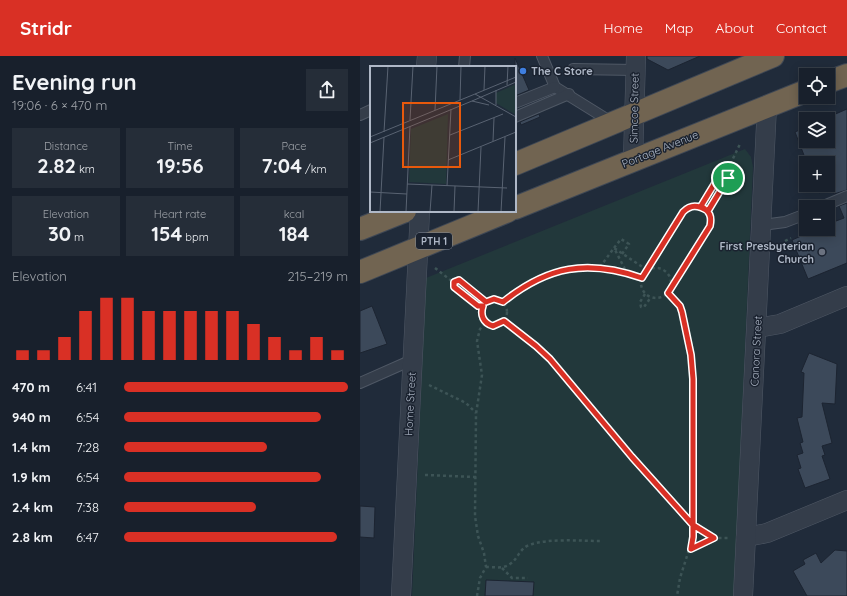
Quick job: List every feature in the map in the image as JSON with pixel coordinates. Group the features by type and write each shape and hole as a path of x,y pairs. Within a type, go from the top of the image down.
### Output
{"highway":[{"path":"516,164 773,56"},
{"path":"835,79 847,75"},
{"name":"Portage Avenue","path":"516,208 799,94"},
{"path":"360,229 402,212"},
{"name":"PTH 1","path":"360,272 506,212"}],"street":[{"path":"426,66 427,56"},
{"name":"Simcoe Street","path":"633,160 636,63"},
{"name":"Canora Street","path":"743,596 741,537 757,328 767,106"},
{"name":"Home Street","path":"401,596 420,212"},
{"path":"757,328 780,324 847,296"},
{"path":"741,537 767,533 847,500"}],"lane":[{"path":"464,66 465,56"},
{"path":"542,56 555,87 569,94 613,123"},
{"path":"573,68 636,63"},
{"path":"516,103 555,87"},
{"path":"516,117 569,94"},
{"path":"360,115 370,110"},
{"path":"835,201 847,196"},
{"path":"762,225 785,222 799,217"},
{"path":"360,383 412,360"}],"path":[{"path":"708,211 728,178 727,171 740,144"},
{"path":"701,206 721,173 727,171"},
{"path":"693,206 701,206 708,211 711,218 709,230 668,293 660,298 651,298 645,294 642,288 642,278 683,212 693,206"},
{"path":"784,241 791,238"},
{"path":"600,267 621,239 629,244 622,254"},
{"path":"614,248 647,270 656,268 665,270 671,277 672,286"},
{"path":"614,248 627,273"},
{"path":"503,302 521,288 546,275 567,269 600,267 642,278"},
{"path":"435,268 454,282 454,287 478,306 483,306"},
{"path":"454,282 459,280 486,302"},
{"path":"668,293 680,306 682,312 691,355 693,379 693,537 691,549 680,578 677,596"},
{"path":"645,294 640,302 641,307 644,307 651,298"},
{"path":"494,299 503,302 507,309 506,318 504,321 493,326 486,322 482,315 483,306 486,302 494,299"},
{"path":"504,321 550,359 632,457 693,525 714,538"},
{"path":"477,596 480,578 486,567 484,552 478,536 475,516 476,414 482,376 477,340 480,329 486,322"},
{"path":"412,382 425,384 448,393 466,403 476,414"},
{"path":"407,475 476,477"},
{"path":"691,549 714,538 741,537"},
{"path":"486,567 501,567 511,564 522,550 531,545 560,542 600,541"},
{"path":"501,567 512,578 528,578"}],"green space":[{"path":"745,149 751,157 753,167 734,596 412,596 426,278"}],"building":[{"path":"647,56 700,56 668,70 647,59"},
{"path":"515,58 529,90 516,96 516,66"},
{"path":"847,109 847,190 834,194 835,156 804,156 801,148 835,148 835,114"},
{"path":"539,114 540,117 521,125 520,122"},
{"path":"799,130 799,142 795,132"},
{"name":"First Presbyterian Church","path":"847,203 847,263 808,279 792,240 801,236 835,236 835,221 844,218 839,206"},
{"path":"372,306 387,344 360,353 360,311"},
{"path":"809,353 837,364 835,404 822,403 832,443 822,446 825,455 822,456 830,479 805,488 798,469 801,468 797,455 803,453 800,443 803,442 797,418 802,417 804,373 801,372"},
{"path":"360,506 375,507 374,538 360,537"},
{"path":"835,550 847,551 847,596 807,596 793,571 805,564 803,560 816,553 821,563"},
{"path":"486,580 534,582 533,596 485,596"}],"place":[{"name":"The C Store","path":"523,71"},
{"name":"First Presbyterian Church","path":"822,252"}],"route":[{"path":"728,178 708,211 701,206 693,206 683,212 642,278 600,267 567,269 546,275 528,283 503,302 494,299 486,302 459,280 454,282 454,287 478,306 483,306 481,310 483,319 486,322 493,326 501,324 504,321 536,346 574,386 632,457 693,525 691,549 714,538 693,525 693,379 691,355 686,325 680,306 668,293 709,230 711,221 710,214 701,206 721,173 727,171 728,178"}]}
